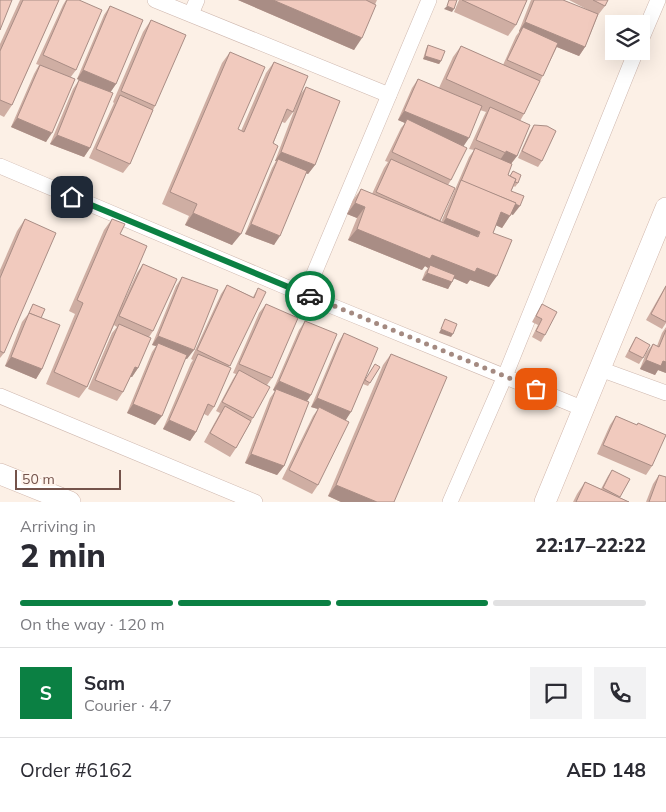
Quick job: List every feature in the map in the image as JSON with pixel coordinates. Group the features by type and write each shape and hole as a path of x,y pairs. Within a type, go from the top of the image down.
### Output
{"street":[{"path":"155,0 389,94"},
{"path":"191,14 197,0"},
{"path":"305,294 428,0"},
{"path":"650,19 658,0"},
{"path":"450,502 505,376 632,60"},
{"path":"0,166 584,409"},
{"path":"545,502 666,208"},
{"path":"600,369 666,393"},
{"path":"0,396 255,502"},
{"path":"0,474 70,502"}],"building":[{"path":"0,0 12,0 0,30"},
{"path":"23,0 59,0 12,105 0,100 0,51"},
{"path":"67,0 79,0 102,10 76,70 43,55"},
{"path":"273,0 366,0 376,5 362,38"},
{"path":"449,0 457,0 454,9 447,6"},
{"path":"462,0 527,0 516,25"},
{"path":"534,0 563,0 598,14 585,47 525,22"},
{"path":"593,0 608,0 605,6"},
{"path":"110,6 143,20 116,84 83,70"},
{"path":"151,20 186,35 155,106 121,91"},
{"path":"523,27 558,43 543,76 507,60"},
{"path":"428,45 445,51 441,61 425,56"},
{"path":"461,46 540,81 524,114 446,79"},
{"path":"230,52 265,67 238,129 244,132 274,62 308,76 293,112 287,109 273,143 278,146 241,234 193,213 197,204 170,192"},
{"path":"40,65 75,79 52,133 17,118"},
{"path":"418,79 482,106 469,138 404,111"},
{"path":"79,80 113,93 90,148 57,135"},
{"path":"306,87 340,101 315,165 281,152"},
{"path":"120,95 153,110 130,164 96,149"},
{"path":"490,107 530,125 517,156 476,140"},
{"path":"407,119 467,148 451,180 392,152"},
{"path":"534,125 547,126 556,131 542,161 522,151"},
{"path":"475,148 512,164 508,175 516,179 511,191 524,196 520,206 461,181"},
{"path":"278,159 307,171 280,236 251,224"},
{"path":"391,159 455,188 440,221 376,192"},
{"path":"513,171 521,175 518,183 515,182 516,179 510,176"},
{"path":"461,180 516,203 510,216 501,212 493,233 512,240 497,276 477,268 475,272 432,255 430,259 357,229 365,207 355,203 361,189 478,237 480,232 446,218"},
{"path":"25,219 56,233 4,353 0,351 0,278"},
{"path":"112,219 125,224 120,234 147,246 87,387 54,372 83,303 77,300"},
{"path":"143,264 177,279 153,331 119,316"},
{"path":"430,265 455,275 452,282 427,273"},
{"path":"182,277 218,290 194,350 158,336"},
{"path":"227,285 254,298 258,288 266,292 230,366 197,350"},
{"path":"666,286 666,322 651,314"},
{"path":"33,304 45,309 41,318 29,313"},
{"path":"266,304 298,318 272,378 239,364"},
{"path":"542,304 557,312 545,335 536,331 542,319 536,316"},
{"path":"29,313 60,325 42,369 11,357"},
{"path":"445,319 457,324 453,334 441,329"},
{"path":"305,321 337,334 311,395 279,381"},
{"path":"119,324 151,338 138,368 135,367 123,392 95,380"},
{"path":"666,330 666,362 663,361 661,366 646,360 653,344 659,347"},
{"path":"344,333 378,348 351,412 317,398"},
{"path":"636,337 650,345 643,358 629,351"},
{"path":"158,343 187,355 162,416 133,404"},
{"path":"198,354 231,368 214,407 208,404 196,432 169,420"},
{"path":"391,354 447,377 394,502 377,502 336,485"},
{"path":"375,364 380,367 370,383 365,380"},
{"path":"239,370 270,387 253,418 222,402"},
{"path":"276,389 309,402 284,466 251,454"},
{"path":"225,406 251,421 236,448 210,433"},
{"path":"319,407 349,422 318,485 289,470"},
{"path":"616,416 666,435 652,466 603,445"},
{"path":"612,470 630,479 620,497 603,488"},
{"path":"659,475 666,477 666,502 649,502"},
{"path":"585,482 629,502 576,502"}],"way so far":[{"path":"310,296 536,389"}],"route":[{"path":"72,197 310,296"}]}
